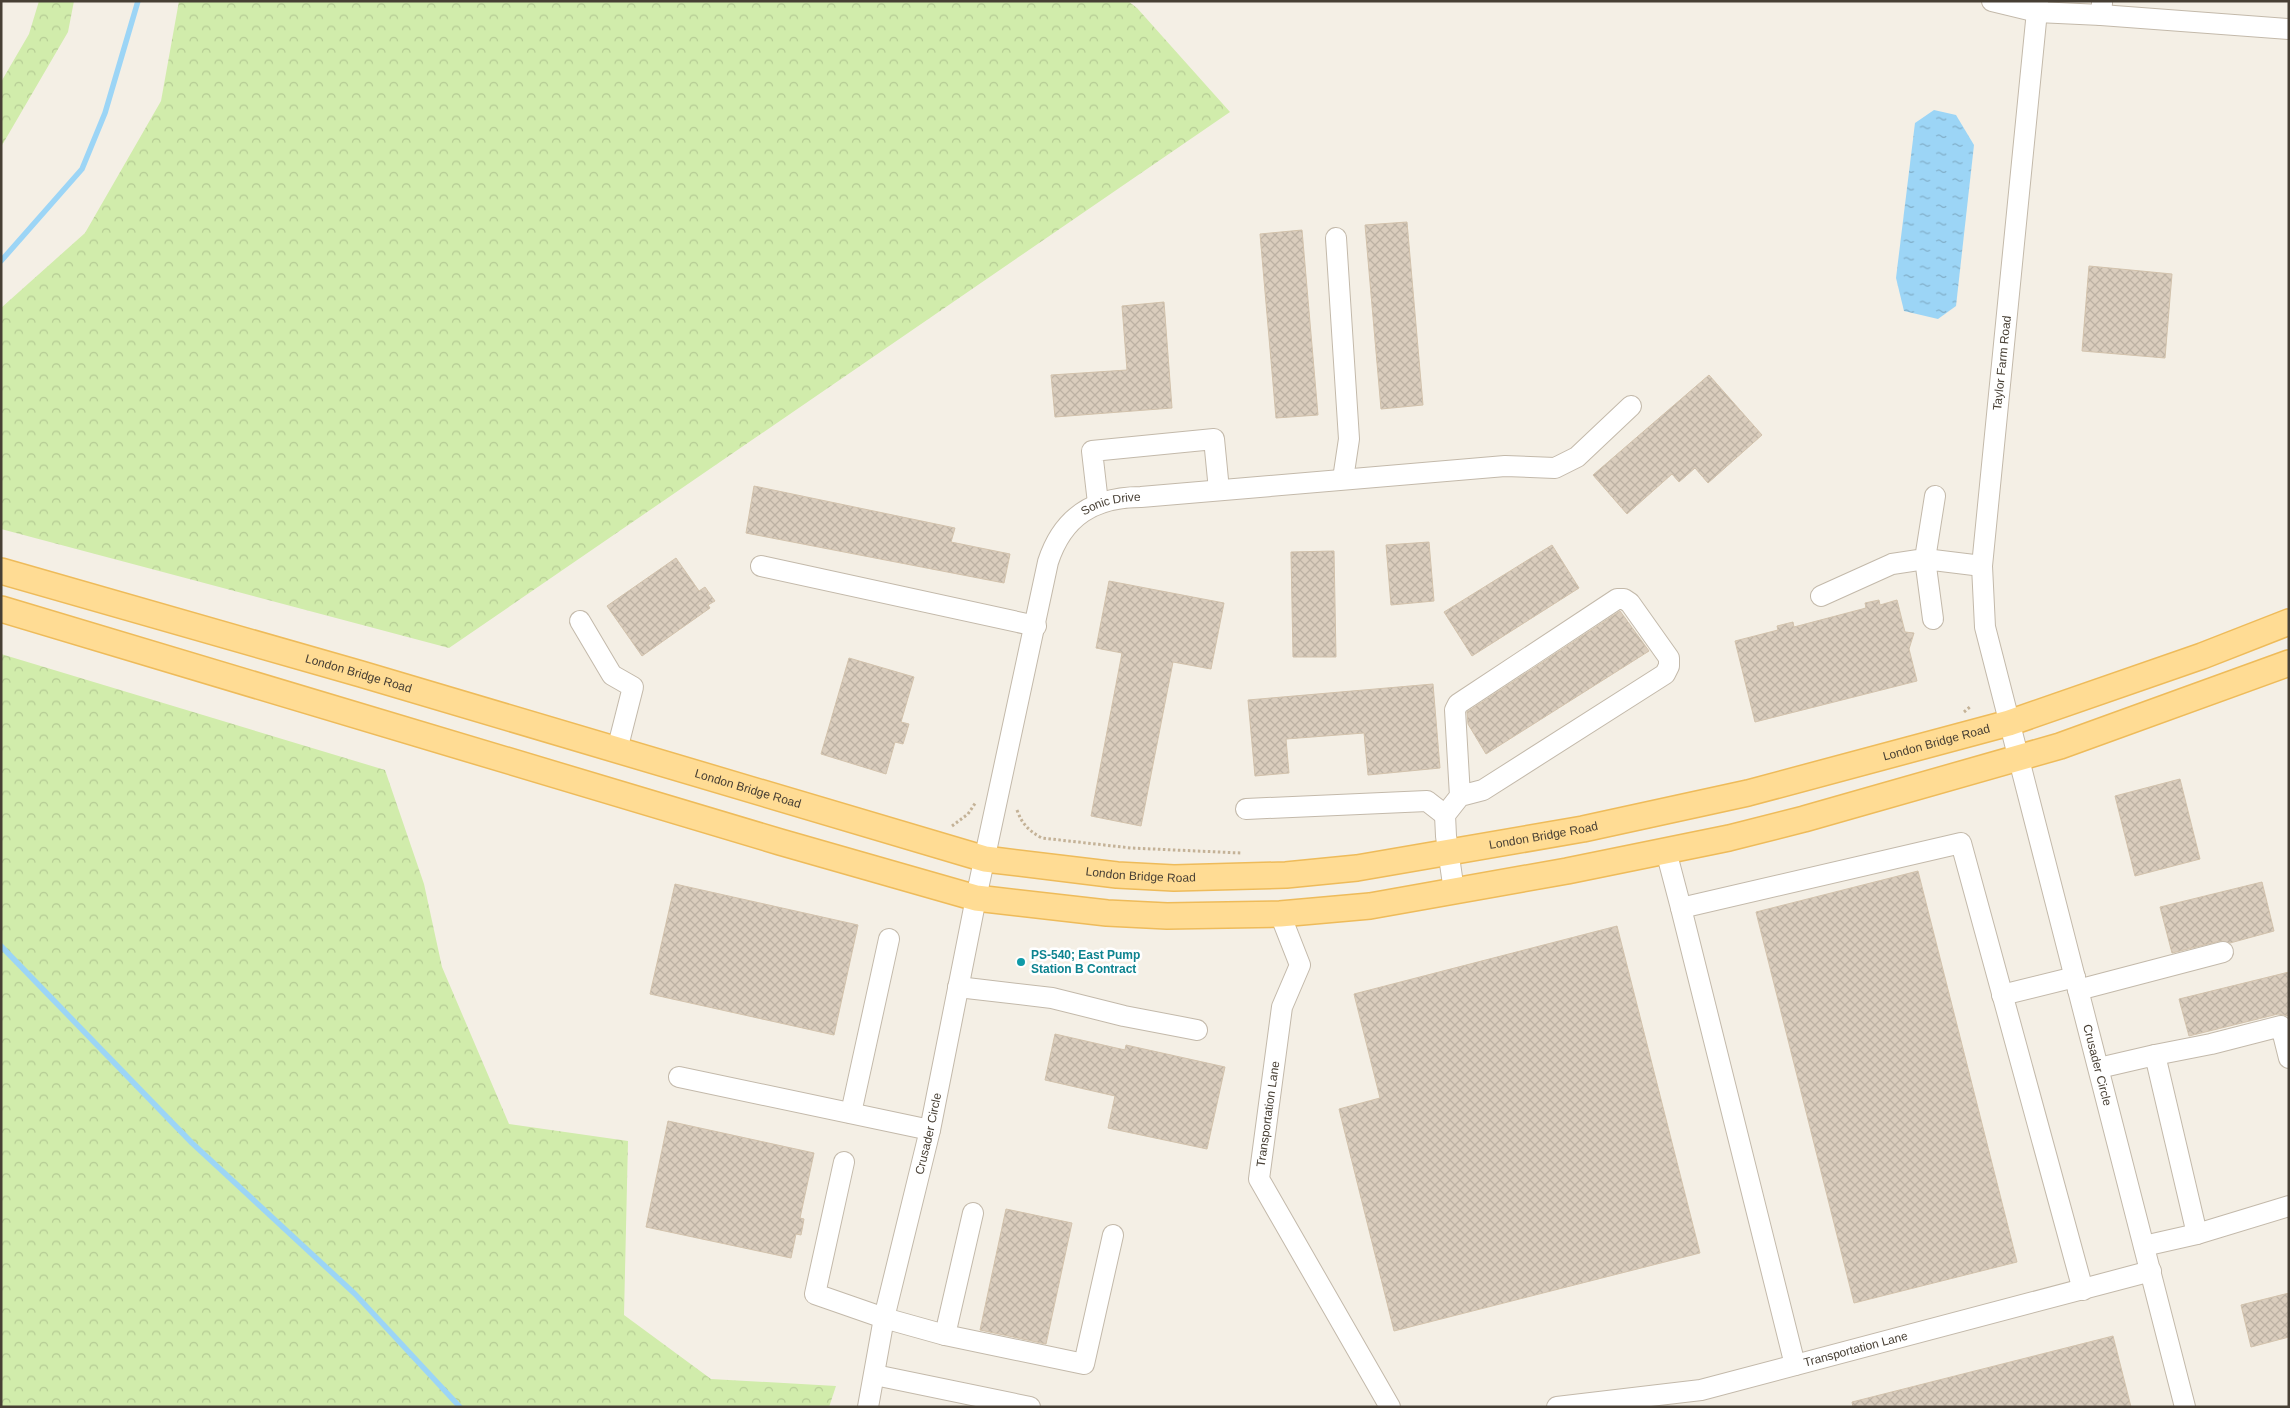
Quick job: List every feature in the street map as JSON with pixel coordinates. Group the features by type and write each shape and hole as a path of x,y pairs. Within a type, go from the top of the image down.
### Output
{"main road":[{"name":"London Bridge Road","path":"1,571 985,859 1117,875 1225,878 1317,873 1448,854 1648,816 1748,793 2009,723 2202,656 2289,622"},
{"path":"1,609 761,836 976,898 1147,915 1280,914 1370,906 1454,892 1666,851 1804,819 2018,759 2197,698 2289,663"},
{"path":"179,662 187,624"}],"street":[{"path":"1992,1 2038,7 2101,8 2289,29"},
{"name":"Taylor Farm Road","path":"2009,723 1985,628 1982,566 2038,7"},
{"path":"1336,238 1349,439 1343,479"},
{"name":"Sonic Drive","path":"985,859 1052,547 1060,534 1075,517 1098,503 1122,497 1505,466 1555,468 1577,456 1630,406"},
{"path":"1098,503 1092,451 1214,439 1219,490"},
{"path":"1934,619 1925,559 1935,496"},
{"path":"1821,596 1892,564 1925,559 1982,566"},
{"path":"761,566 1036,626"},
{"path":"1454,892 1448,854 1445,815 1460,796 1483,790 1665,674 1669,666 1669,658 1630,603 1624,599 1617,599 1458,704 1455,710 1460,796"},
{"path":"580,621 612,674 633,687 617,750"},
{"name":"Crusader Circle","path":"2009,723 2185,1407"},
{"path":"1246,809 1427,801 1445,815"},
{"path":"1681,908 1961,843 2083,1290"},
{"path":"1666,851 1795,1365"},
{"name":"Crusader Circle","path":"868,1407 884,1318 930,1130 985,859"},
{"name":"Transportation Lane","path":"1280,914 1300,965 1282,1007 1259,1179 1390,1407"},
{"path":"851,1114 889,939"},
{"path":"2002,994 2076,984 2223,952"},
{"path":"958,987 1052,998 1124,1016 1197,1030"},
{"path":"2098,1068 2211,1044 2281,1026 2289,1058"},
{"path":"2155,1055 2197,1234"},
{"path":"678,1077 930,1130"},
{"path":"844,1162 815,1294 884,1318 945,1335 1084,1364 1113,1235"},
{"path":"2144,1246 2197,1234 2289,1206"},
{"path":"945,1335 973,1213"},
{"name":"Transportation Lane","path":"1558,1407 1701,1390 2151,1271"},
{"path":"875,1375 1030,1407"}],"path":[{"path":"1958,717 1971,706"},
{"path":"1017,810 1020,820 1030,832 1042,838 1131,848 1244,854"}],"green space":[{"path":"39,1 74,1 68,32 1,147 1,82 29,34"},
{"path":"179,1 1128,1 1137,8 1230,112 449,648 1,529 1,308 85,233 161,101"},
{"path":"1,654 385,770 424,884 442,967 509,1124 628,1141 624,1315 711,1379 836,1386 829,1407 1,1407"}],"water":[{"path":"1934,110 1956,115 1974,145 1956,306 1938,319 1904,311 1896,278 1915,123"}],"building":[{"path":"1407,222 1423,405 1381,409 1365,225"},
{"path":"1302,230 1318,415 1276,418 1260,234"},
{"path":"2089,266 2172,274 2165,358 2082,351"},
{"path":"1164,302 1172,408 1055,417 1051,375 1127,370 1122,306"},
{"path":"1709,375 1762,435 1708,483 1695,468 1679,482 1672,474 1627,514 1593,475"},
{"path":"754,486 955,528 951,542 1010,554 1004,583 746,533"},
{"path":"1429,542 1434,601 1391,605 1386,545"},
{"path":"1552,545 1579,588 1472,656 1444,612"},
{"path":"1334,551 1336,657 1293,657 1291,552"},
{"path":"676,558 699,591 705,587 715,601 708,605 710,608 642,656 607,606"},
{"path":"1109,581 1224,603 1211,669 1173,662 1141,826 1091,816 1122,653 1096,648"},
{"path":"1879,600 1880,605 1897,600 1905,632 1914,633 1909,649 1917,681 1755,722 1735,641 1778,630 1777,626 1793,622 1794,627 1866,608 1865,603"},
{"path":"1620,611 1649,651 1486,754 1468,724 1467,712"},
{"path":"849,658 914,677 901,722 909,724 903,744 895,742 886,774 821,754"},
{"path":"1433,684 1440,768 1368,775 1364,733 1286,739 1289,773 1255,776 1248,700"},
{"path":"2180,779 2200,859 2135,876 2115,796"},
{"path":"1918,871 2017,1262 1854,1303 1756,912"},
{"path":"2262,882 2274,931 2230,943 2220,941 2172,953 2160,907"},
{"path":"675,884 858,925 834,1035 650,994"},
{"path":"1617,926 1700,1253 1394,1331 1339,1109 1380,1098 1354,994"},
{"path":"2289,972 2289,1016 2278,1014 2189,1036 2179,999"},
{"path":"1055,1034 1125,1050 1126,1045 1225,1067 1207,1149 1108,1128 1115,1096 1045,1080"},
{"path":"668,1121 814,1153 800,1218 804,1219 801,1235 796,1234 791,1258 646,1227"},
{"path":"1006,1209 1072,1223 1046,1344 980,1330"},
{"path":"2289,1293 2289,1337 2251,1347 2241,1305"},
{"path":"2113,1336 2131,1407 1853,1407 1852,1402"}],"waterway":[{"path":"1,261 82,169 105,113 138,1"},
{"path":"1,946 192,1143 355,1294 460,1407"}],"place":[{"name":"PS-540; East Pump Station B Contract","path":"1021,962"}]}
